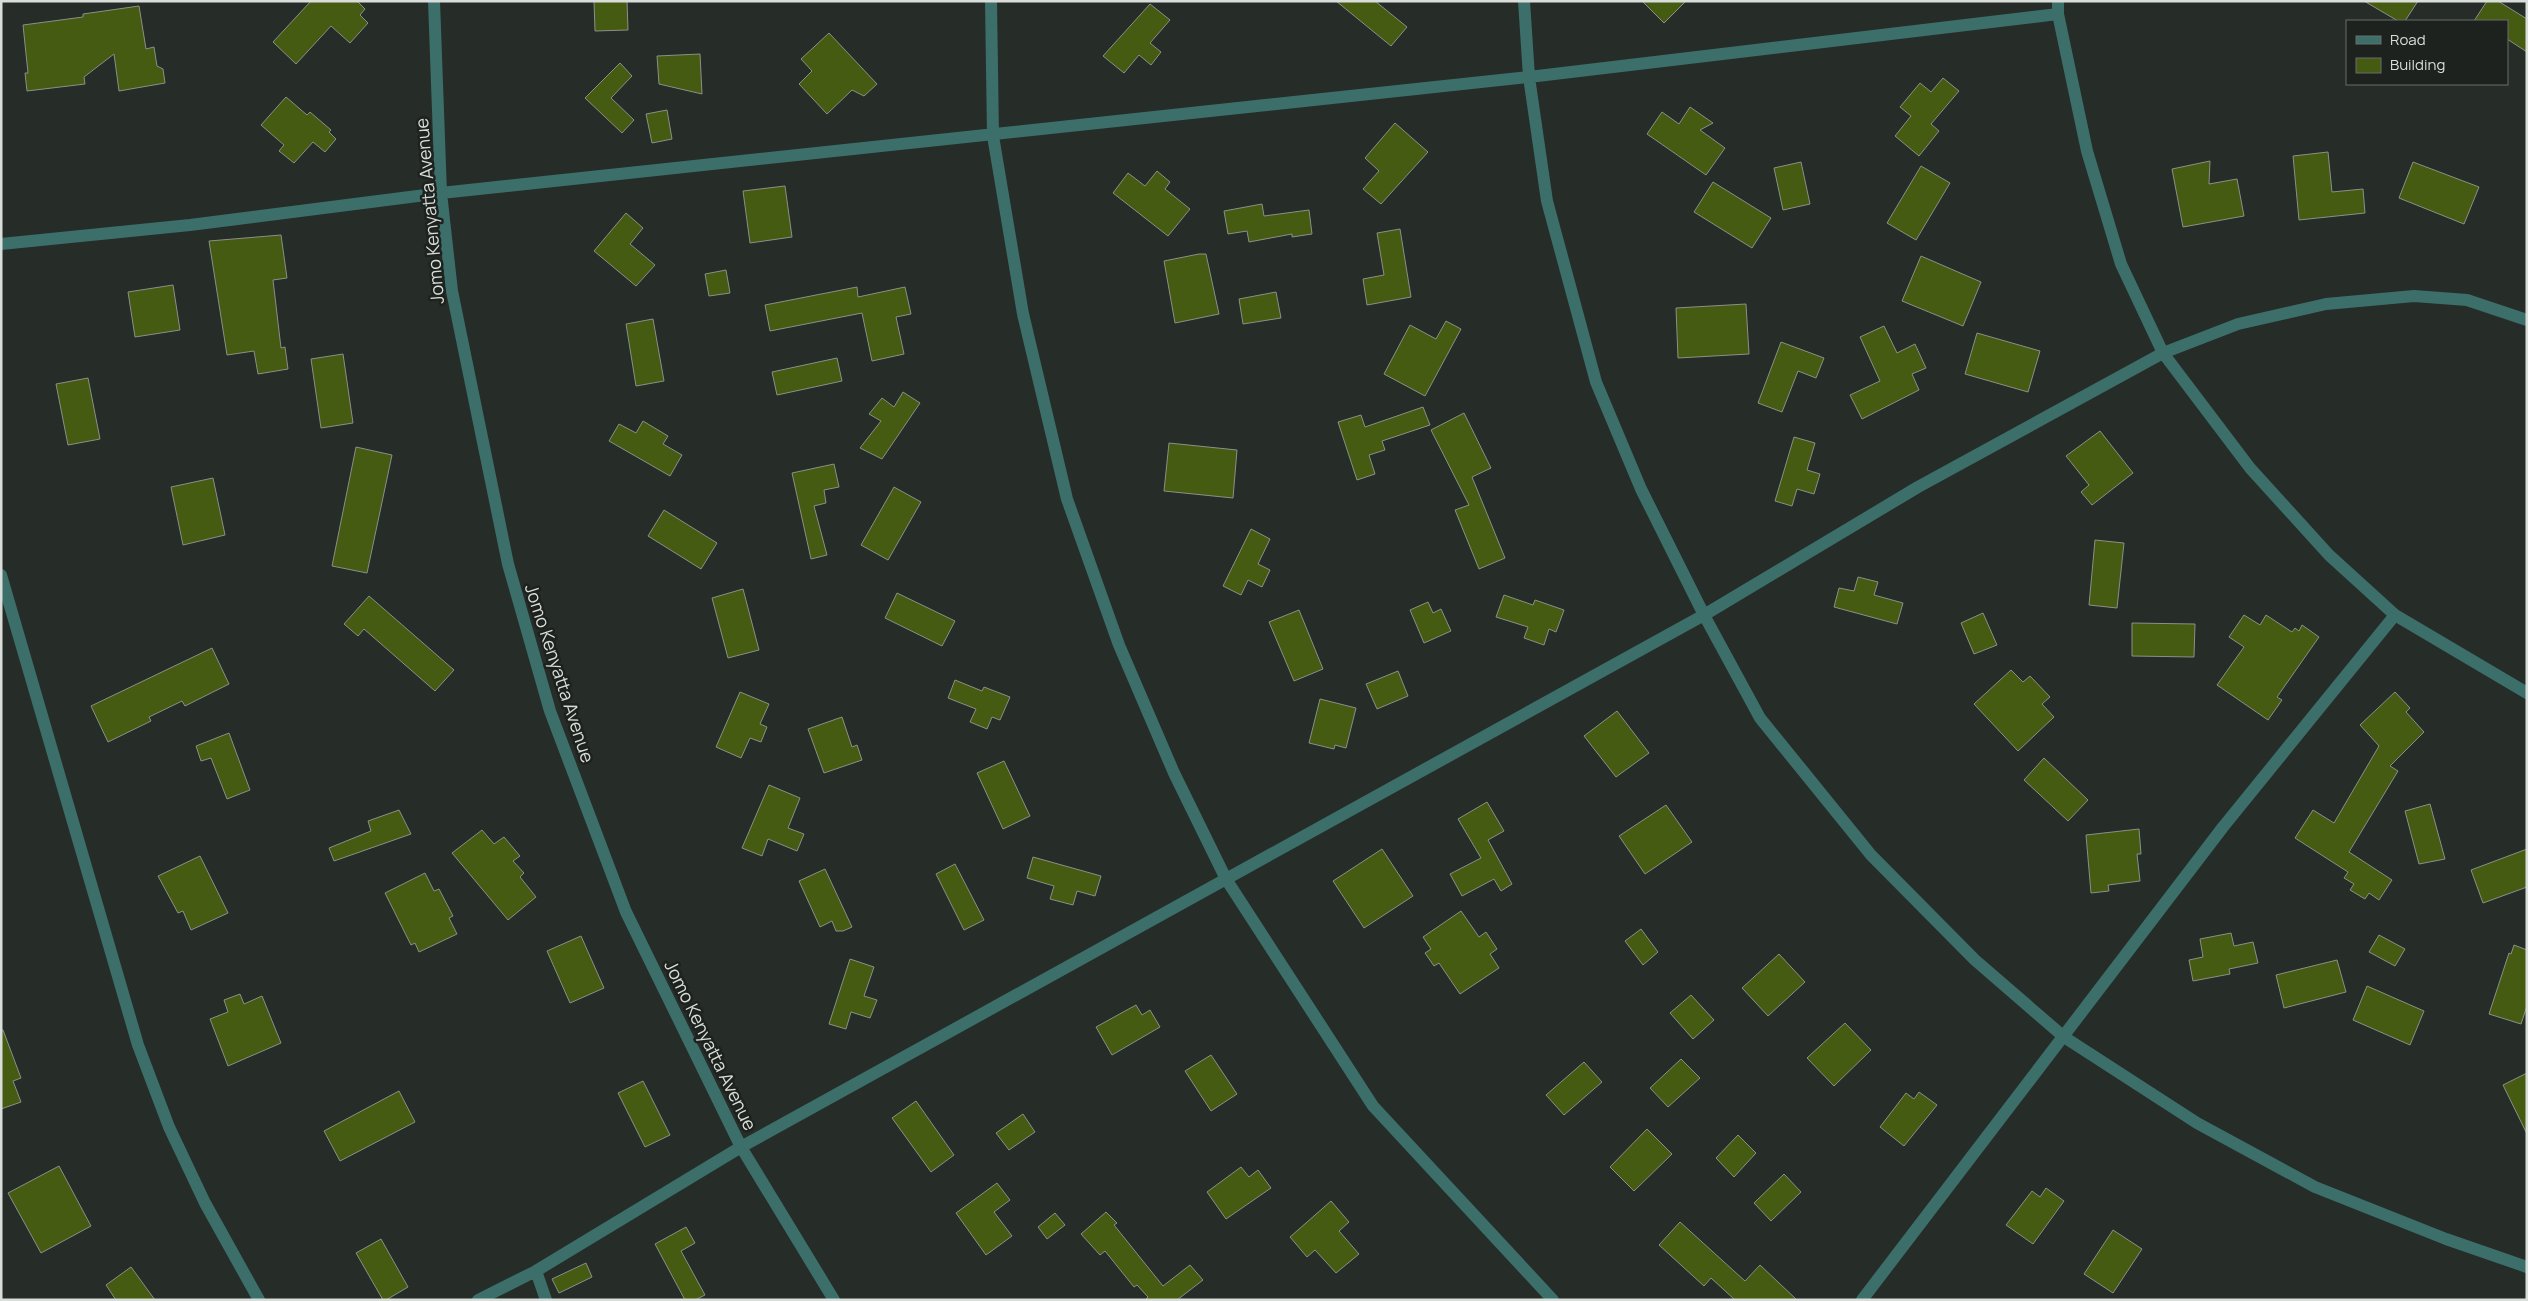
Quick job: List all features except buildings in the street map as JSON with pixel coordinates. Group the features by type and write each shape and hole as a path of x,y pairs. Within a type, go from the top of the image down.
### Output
{"street":[{"name":"Jomo Kenyatta Avenue","path":"434,1 442,193 452,291 508,564 550,711 626,912 740,1147 834,1300"},
{"path":"991,1 993,136 1023,314 1067,499 1123,654 1174,773 1226,879 1373,1106 1553,1300"},
{"path":"1524,1 1529,77 1547,202 1596,382 1641,489 1704,615 1760,718 1871,855 1975,960 2064,1037 2197,1123 2315,1187 2446,1239 2527,1267"},
{"path":"1,244 190,224 442,193 993,136 1529,77 2058,8 2087,151 2121,264 2163,353 2250,468 2329,555 2394,615 2527,693"},
{"path":"478,1300 536,1271 740,1147 1704,615 1918,487 2163,353 2238,324 2326,304 2404,297 2467,300 2527,320"},
{"path":"1,575 138,1045 173,1136 205,1203 259,1300"},
{"path":"1862,1300 2223,827 2394,615"},
{"path":"536,1271 546,1300"}]}
